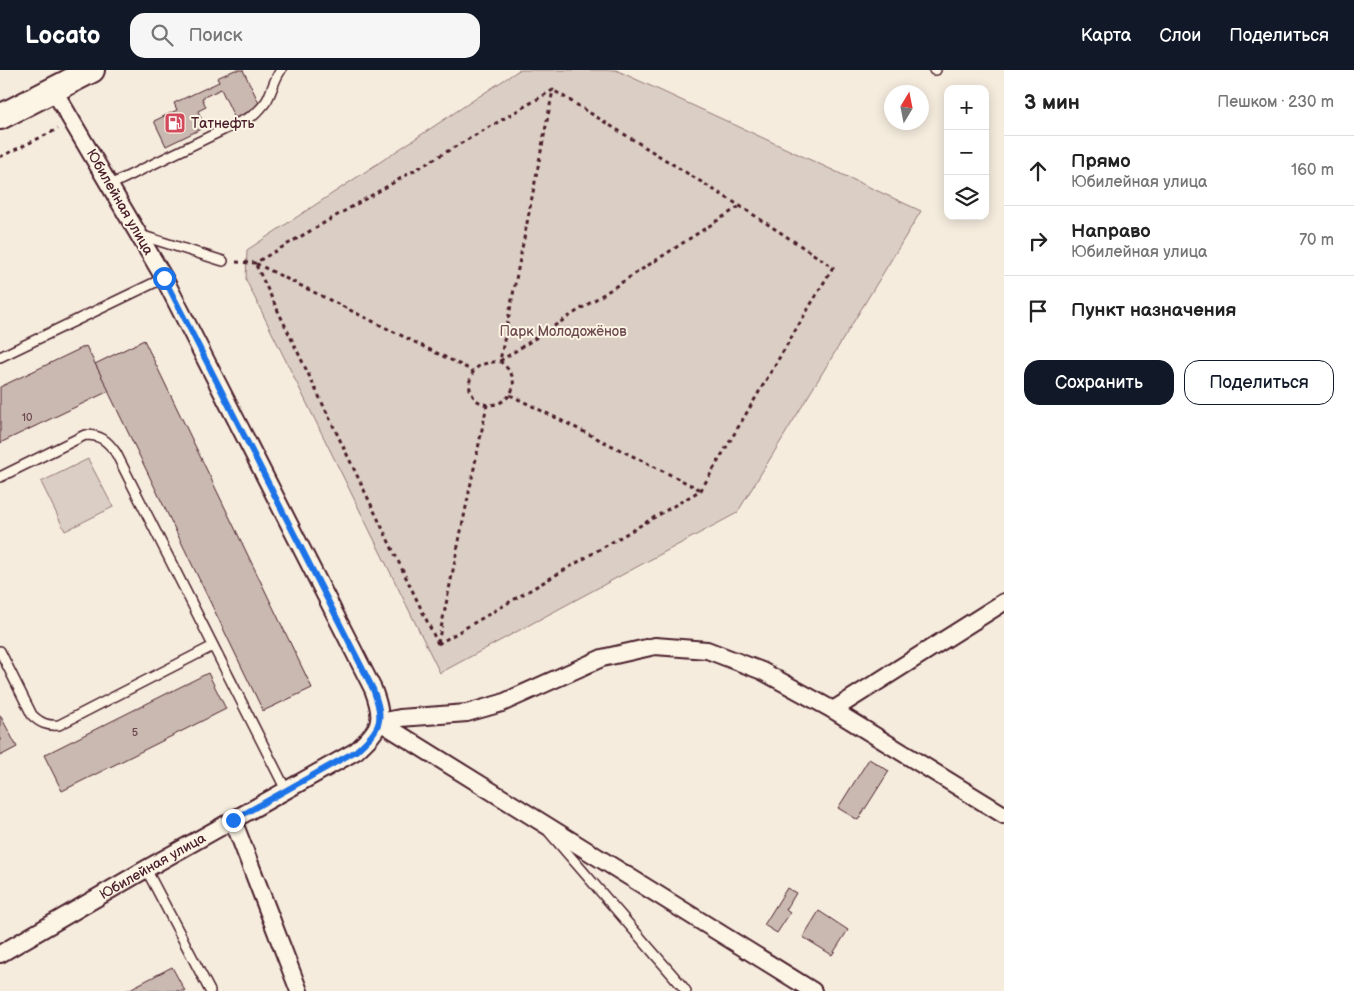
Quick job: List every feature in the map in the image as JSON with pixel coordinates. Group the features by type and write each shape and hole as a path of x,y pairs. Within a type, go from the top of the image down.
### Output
{"main road":[{"path":"0,116 92,70"}],"street":[{"name":"Юбилейная улица","path":"0,954 146,869 356,751 371,738 380,722 379,706 373,689 164,278 53,89"},
{"path":"833,710 1004,602"},
{"path":"380,722 400,718 467,713 502,703 602,658 655,646 707,650 762,671 833,710 1004,815"},
{"path":"380,722 812,991"},
{"path":"233,820 299,991"}],"lane":[{"path":"110,185 254,115 264,106 281,70"},
{"path":"140,235 223,261"},
{"path":"0,357 164,278"},
{"path":"0,478 84,435 102,438 111,445 286,790"},
{"path":"0,651 32,715 37,720 51,726 59,725 213,646"},
{"path":"539,821 686,991"},
{"path":"146,869 210,991"}],"path":[{"path":"438,644 701,490 833,267 740,206 553,90"},
{"path":"255,263 553,90"},
{"path":"500,361 553,90"},
{"path":"0,157 72,122"},
{"path":"500,361 512,376 513,386 510,395 496,405 487,405 479,402 473,396 469,387 473,371 478,366 500,361 740,206"},
{"path":"223,261 255,263 473,371"},
{"path":"255,263 438,644"},
{"path":"510,395 701,490"},
{"path":"438,644 487,405"}],"green space":[{"name":"Парк Молодожёнов","path":"519,70 616,70 921,211 737,513 440,673 246,280 247,250"},
{"path":"88,459 113,507 65,531 41,482"}],"building":[{"path":"235,70 243,70 263,111 237,123 221,89 202,98 206,107 198,111 205,127 166,146 154,121 177,110 174,103 219,82 217,78"},
{"path":"144,340 312,688 263,711 95,364"},
{"path":"86,346 109,391 0,443 0,387"},
{"path":"208,673 226,709 62,791 44,755"},
{"path":"0,715 17,747 0,756"},
{"path":"869,759 889,771 858,820 838,808"},
{"path":"787,888 796,893 786,910 790,913 777,933 764,925"},
{"path":"819,911 848,930 832,955 803,937"},
{"path":"172,967 185,991 126,991"}],"place":[{"name":"Татнефть","path":"175,123"}],"route":[{"path":"164,278 373,689 379,706 380,722 371,738 356,751 233,820"}]}
